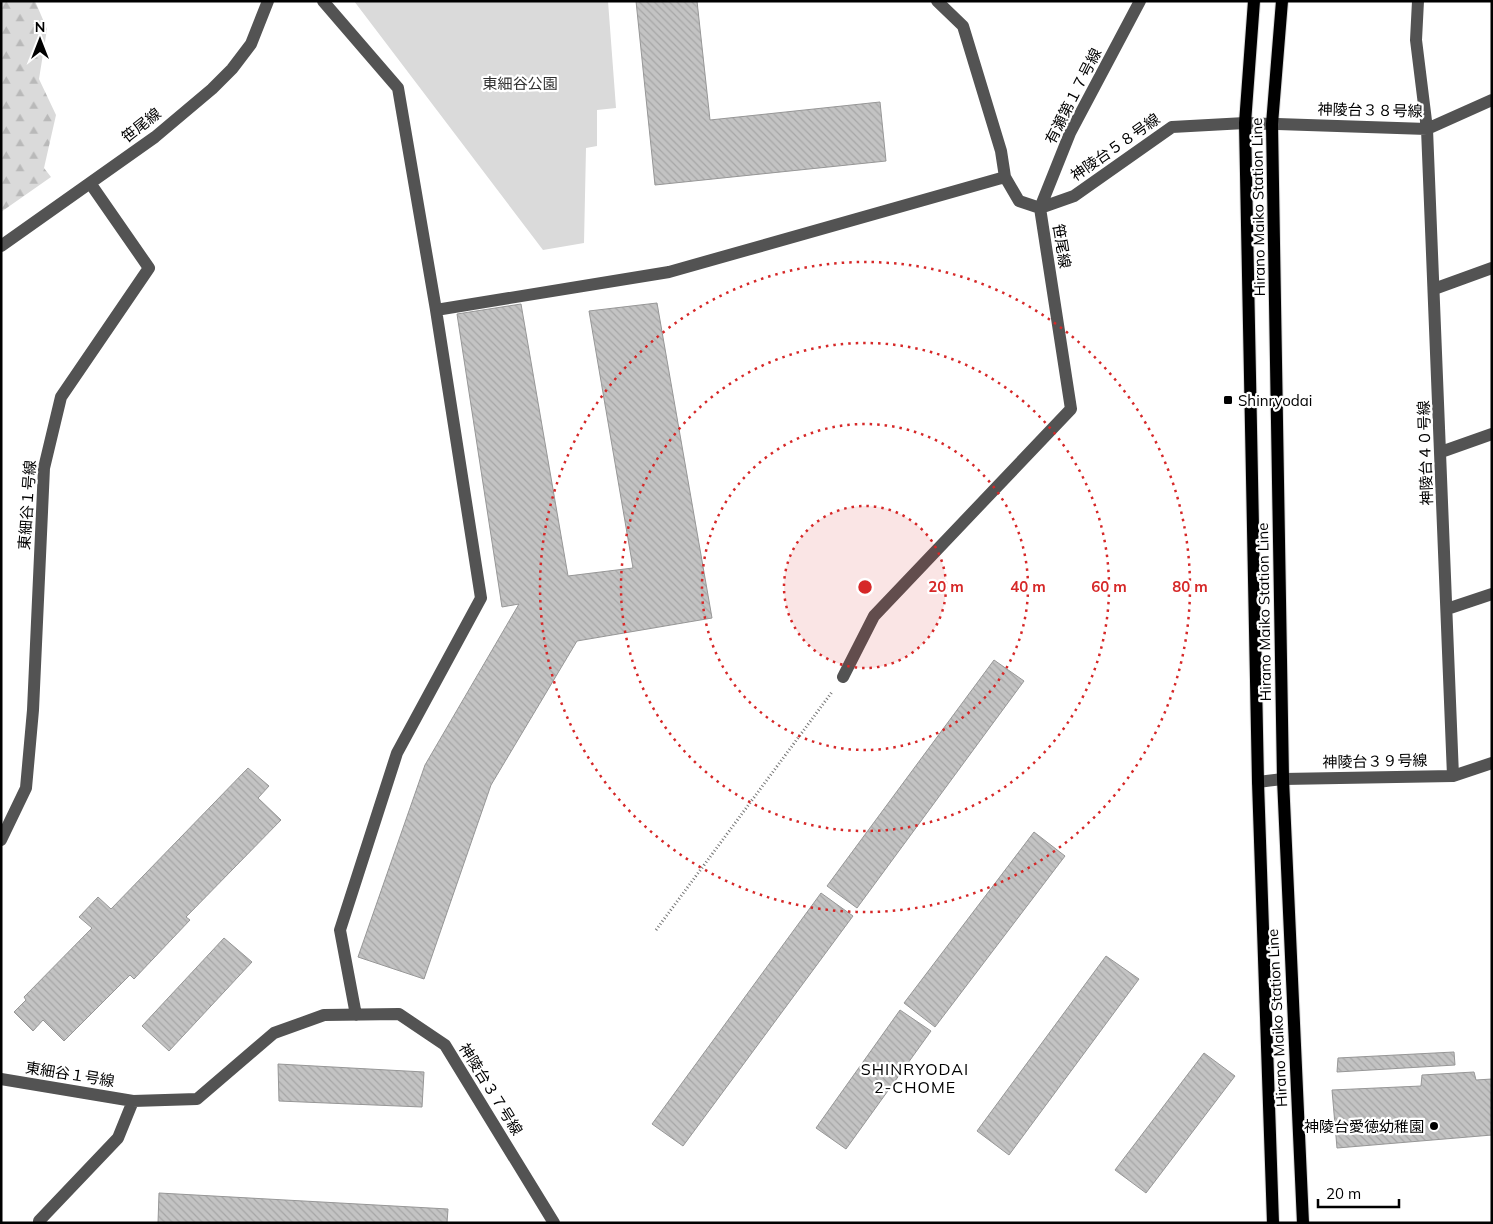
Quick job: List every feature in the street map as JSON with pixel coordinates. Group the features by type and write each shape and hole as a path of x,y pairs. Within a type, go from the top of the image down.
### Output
{"main road":[{"name":"Hirano Maiko Station Line","path":"1254,1 1245,123 1258,782 1273,1223"},
{"name":"Hirano Maiko Station Line","path":"1282,1 1272,124 1283,779 1303,1223"}],"street":[{"name":"笹尾線","path":"1,246 154,137 212,89 232,69 251,44 268,1"},
{"path":"323,1 398,88 436,310 480,598 397,753 340,930 356,1015"},
{"name":"笹尾線","path":"843,677 874,616 1071,409 1040,208 1019,201 1005,177 1001,151 963,26 937,1"},
{"name":"有瀬第１７号線","path":"1040,208 1070,133 1140,1"},
{"name":"神陵台４０号線","path":"1418,1 1416,40 1427,129 1453,776"},
{"name":"神陵台３８号線","path":"1272,124 1427,129 1492,100"},
{"name":"神陵台５８号線","path":"1040,208 1074,196 1172,127 1245,123 1272,124"},
{"path":"436,310 669,272 1005,177"},
{"name":"東細谷１号線","path":"1,840 26,788 33,710 44,468 61,397 149,268 90,183"},
{"path":"1434,289 1492,268"},
{"path":"1441,452 1492,434"},
{"path":"1447,609 1492,594"},
{"name":"神陵台３９号線","path":"1258,782 1283,779 1453,776 1492,763"},
{"name":"神陵台３７号線","path":"133,1101 197,1099 274,1033 324,1015 399,1014 445,1045 554,1223"},
{"name":"東細谷１号線","path":"1,1079 133,1101"},
{"path":"39,1223 118,1138 133,1101"}],"path":[{"path":"656,930 843,677"}],"green space":[{"path":"1,1 35,1 47,29 39,79 56,115 44,168 51,177 1,212"},
{"name":"東細谷公園","path":"354,1 608,1 616,108 597,110 597,146 586,148 584,243 543,250"}],"building":[{"path":"636,1 697,1 710,120 880,102 886,161 655,185"},
{"path":"657,303 712,618 577,641 491,785 424,979 358,957 425,765 519,604 502,607 457,314 521,304 568,576 633,568 589,311"},
{"path":"994,660 1024,681 857,908 827,886"},
{"path":"248,768 269,786 258,798 281,820 186,917 190,920 134,979 130,975 64,1041 43,1020 33,1031 14,1012 26,1000 24,997 92,928 79,917 98,897 111,909"},
{"path":"1034,832 1065,856 935,1027 904,1003"},
{"path":"821,893 853,916 683,1146 652,1124"},
{"path":"224,938 252,962 169,1051 142,1026"},
{"path":"1106,956 1139,979 1009,1155 977,1131"},
{"path":"900,1010 931,1031 846,1149 816,1128"},
{"path":"1454,1052 1455,1065 1337,1072 1338,1058"},
{"path":"1204,1053 1235,1076 1146,1193 1115,1170"},
{"path":"278,1064 424,1072 422,1107 279,1101"},
{"path":"1474,1072 1476,1080 1492,1079 1492,1135 1337,1148 1332,1090 1421,1086 1422,1075"},
{"path":"159,1193 448,1209 447,1223 158,1223"}],"place":[{"name":"Shinryodai","path":"1228,400"},
{"name":"神陵台愛徳幼稚園","path":"1434,1126"}],"district":[{"name":"SHINRYODAI 2-CHOME","path":"915,1078"}]}
